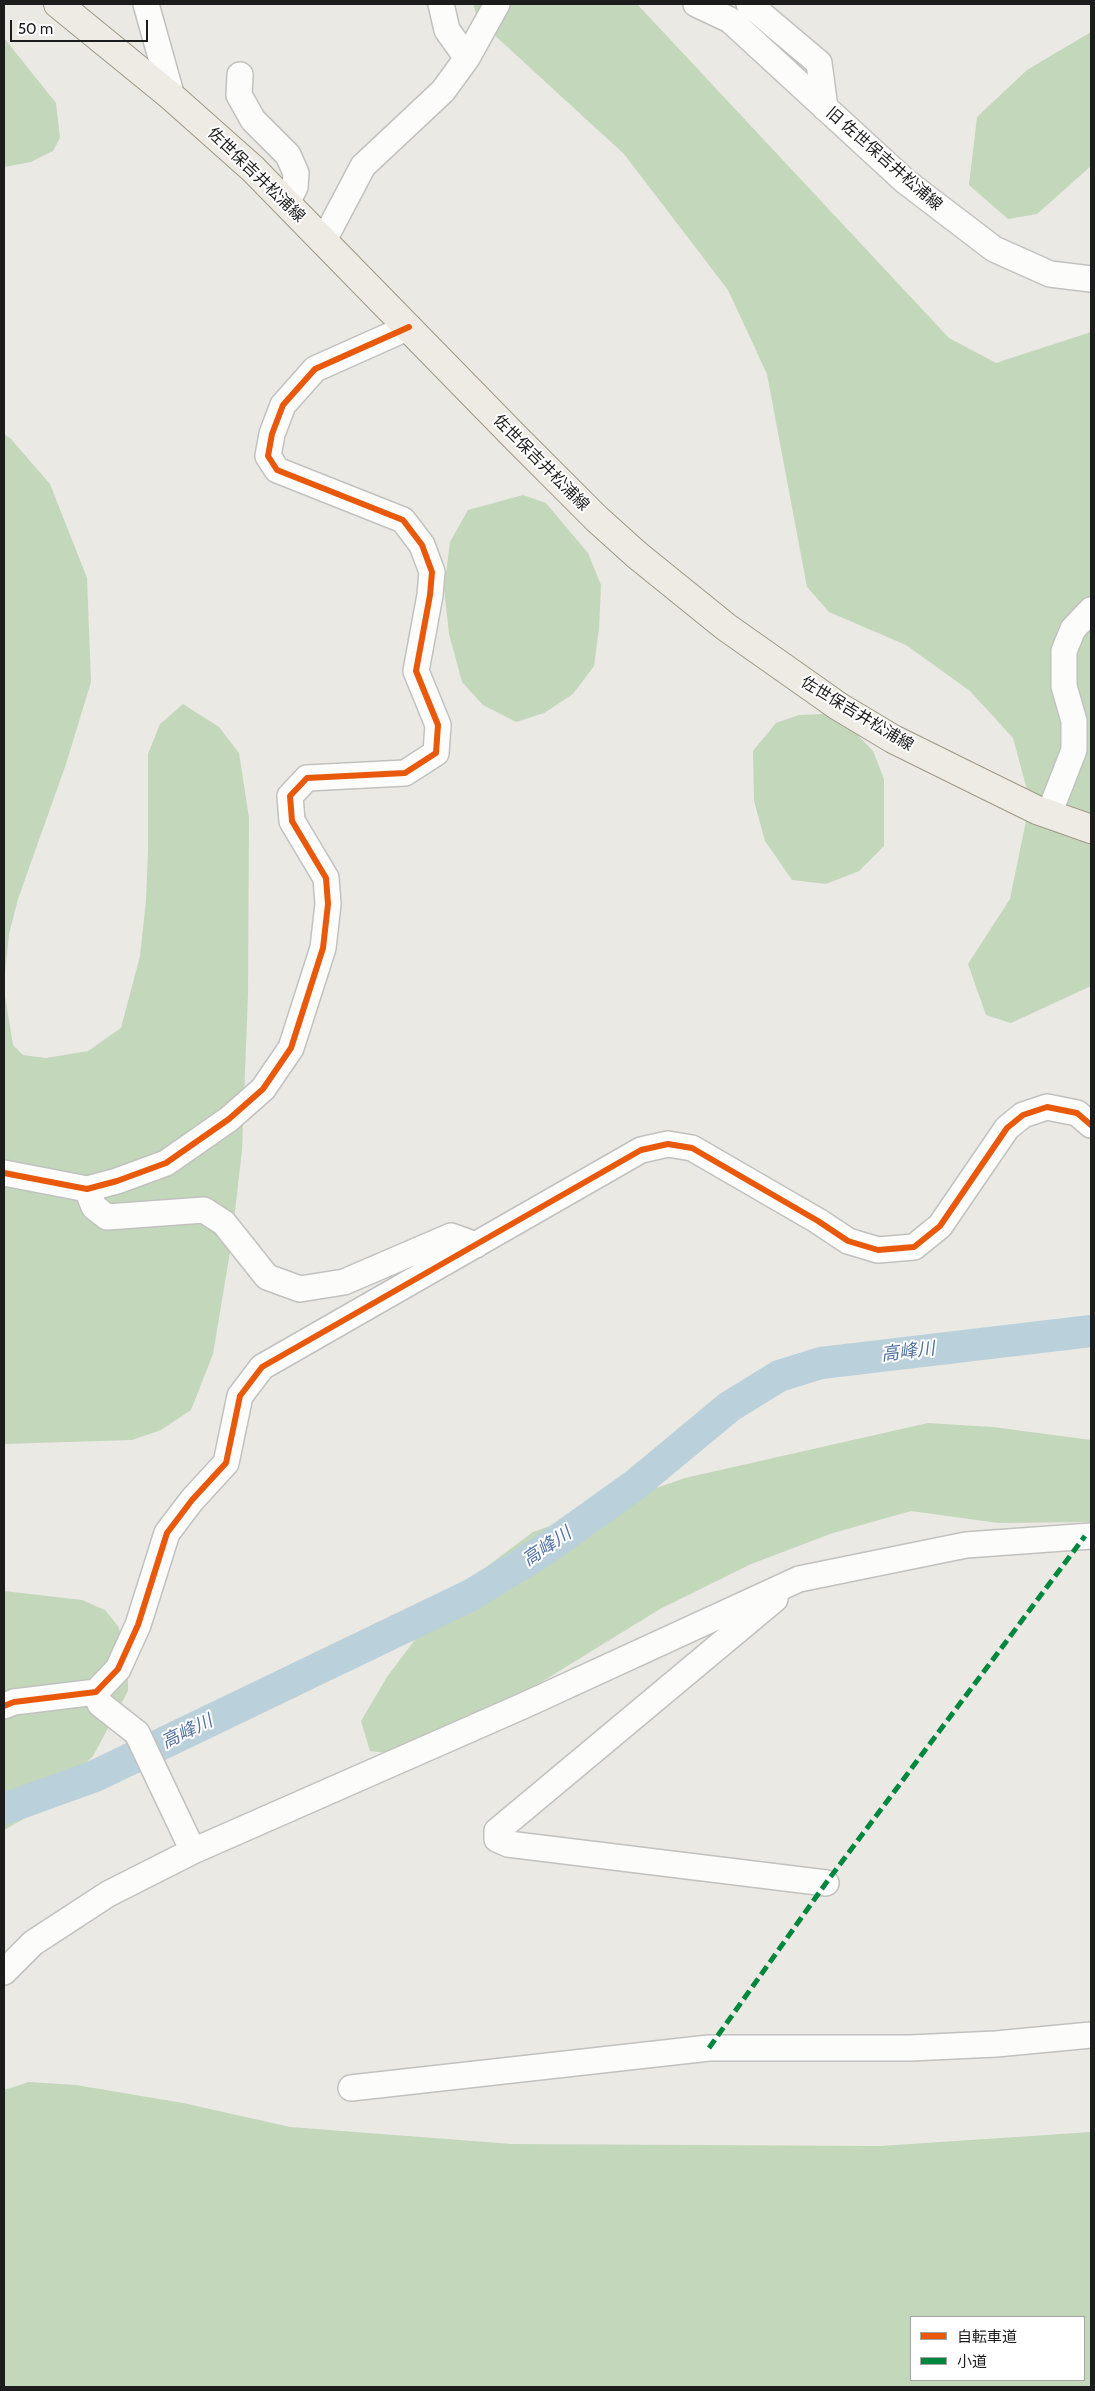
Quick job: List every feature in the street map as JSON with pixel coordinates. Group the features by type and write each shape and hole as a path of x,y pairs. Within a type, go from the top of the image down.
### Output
{"main road":[{"name":"佐世保吉井松浦線","path":"58,4 172,97 254,169 597,519 637,556 726,627 838,706 893,739 1049,814 1091,829"}],"street":[{"path":"146,4 172,97"},
{"path":"441,4 447,30 467,58"},
{"path":"324,240 363,166 443,91 467,58 497,4"},
{"name":"旧 佐世保吉井松浦線","path":"696,4 730,20 905,181 994,249 1050,274 1091,279"},
{"path":"749,4 819,63 825,108"},
{"path":"240,74 239,95 252,120 288,155 296,173 295,187 287,203"},
{"path":"4,1173 87,1190 166,1163 229,1119 263,1088 291,1048 324,948 328,904 326,878 292,821 290,796 307,778 405,773 436,753 438,725 416,671 430,595 432,572 422,545 403,520 277,470 268,456 272,434 283,405 315,370 409,326"},
{"path":"1049,814 1074,750 1074,721 1064,686 1064,651 1073,629 1091,610"},
{"path":"4,1706 14,1702 96,1692 118,1669 138,1625 167,1533 192,1500 226,1464 240,1396 262,1367 641,1150 668,1144 692,1148 818,1221 848,1241 878,1250 914,1247 940,1226 1007,1128 1023,1115 1047,1107 1077,1113 1091,1125"},
{"path":"87,1190 94,1207 107,1217 204,1210 224,1223 267,1277 300,1289 344,1282 451,1236 476,1245"},
{"path":"4,1972 34,1943 108,1894 193,1851 525,1705 799,1579 966,1545 1091,1536"},
{"path":"799,1579 497,1831 497,1840 508,1844 826,1883"},
{"path":"96,1692 100,1704 138,1732 193,1851"},
{"path":"350,2088 709,2048 910,2048 996,2044 1091,2035"}],"green space":[{"path":"473,4 637,4 949,338 996,363 1091,332 1091,986 1011,1023 986,1015 968,964 1010,899 1030,801 1013,738 970,691 906,645 829,612 807,587 767,374 728,290 624,154 478,20"},
{"path":"1091,32 1091,166 1037,214 1008,219 969,185 977,117 1027,70"},
{"path":"4,38 56,103 60,138 53,151 31,162 4,167"},
{"path":"4,434 11,439 50,484 87,578 91,682 66,764 18,899 9,934 4,982"},
{"path":"523,495 546,503 588,553 601,585 599,629 594,666 573,694 544,713 516,722 483,705 462,682 449,634 444,588 450,542 468,510"},
{"path":"183,704 219,727 239,753 249,818 248,994 242,1150 231,1246 213,1354 191,1410 161,1430 132,1440 4,1444 4,990 13,1045 23,1055 46,1058 88,1051 121,1028 140,956 146,900 148,754 160,724"},
{"path":"824,714 850,727 873,751 884,779 884,846 859,871 826,884 792,880 765,841 754,801 753,751 776,723 799,715"},
{"path":"928,1423 993,1427 1091,1440 1091,1522 998,1523 911,1511 833,1533 751,1564 660,1609 509,1702 405,1755 370,1751 361,1721 387,1677 417,1637 469,1580 533,1532 685,1478"},
{"path":"4,1591 82,1600 105,1610 118,1626 128,1652 128,1691 93,1756 41,1809 4,1830"},
{"path":"29,2082 76,2085 183,2103 290,2127 512,2144 880,2146 1091,2132 1091,2387 4,2387 4,2090"}],"waterway":[{"name":"高峰川","path":"4,1809 95,1776 471,1595 544,1550 635,1485 729,1407 779,1376 821,1363 1091,1331"}],"marked path":[{"path":"709,2048 826,1883 1085,1536"}],"cycle path":[{"path":"4,1173 87,1189 117,1181 166,1163 229,1119 263,1089 291,1048 323,948 328,904 326,878 292,821 290,796 307,778 405,773 436,753 438,725 416,671 430,595 432,572 422,545 403,520 277,470 268,456 272,434 283,405 315,369 409,327"},
{"path":"4,1706 14,1702 96,1692 118,1669 138,1625 167,1533 192,1500 226,1463 240,1396 262,1367 641,1150 668,1144 692,1148 818,1221 848,1241 878,1250 914,1247 940,1226 1007,1128 1023,1115 1047,1107 1077,1113 1091,1125"}]}
